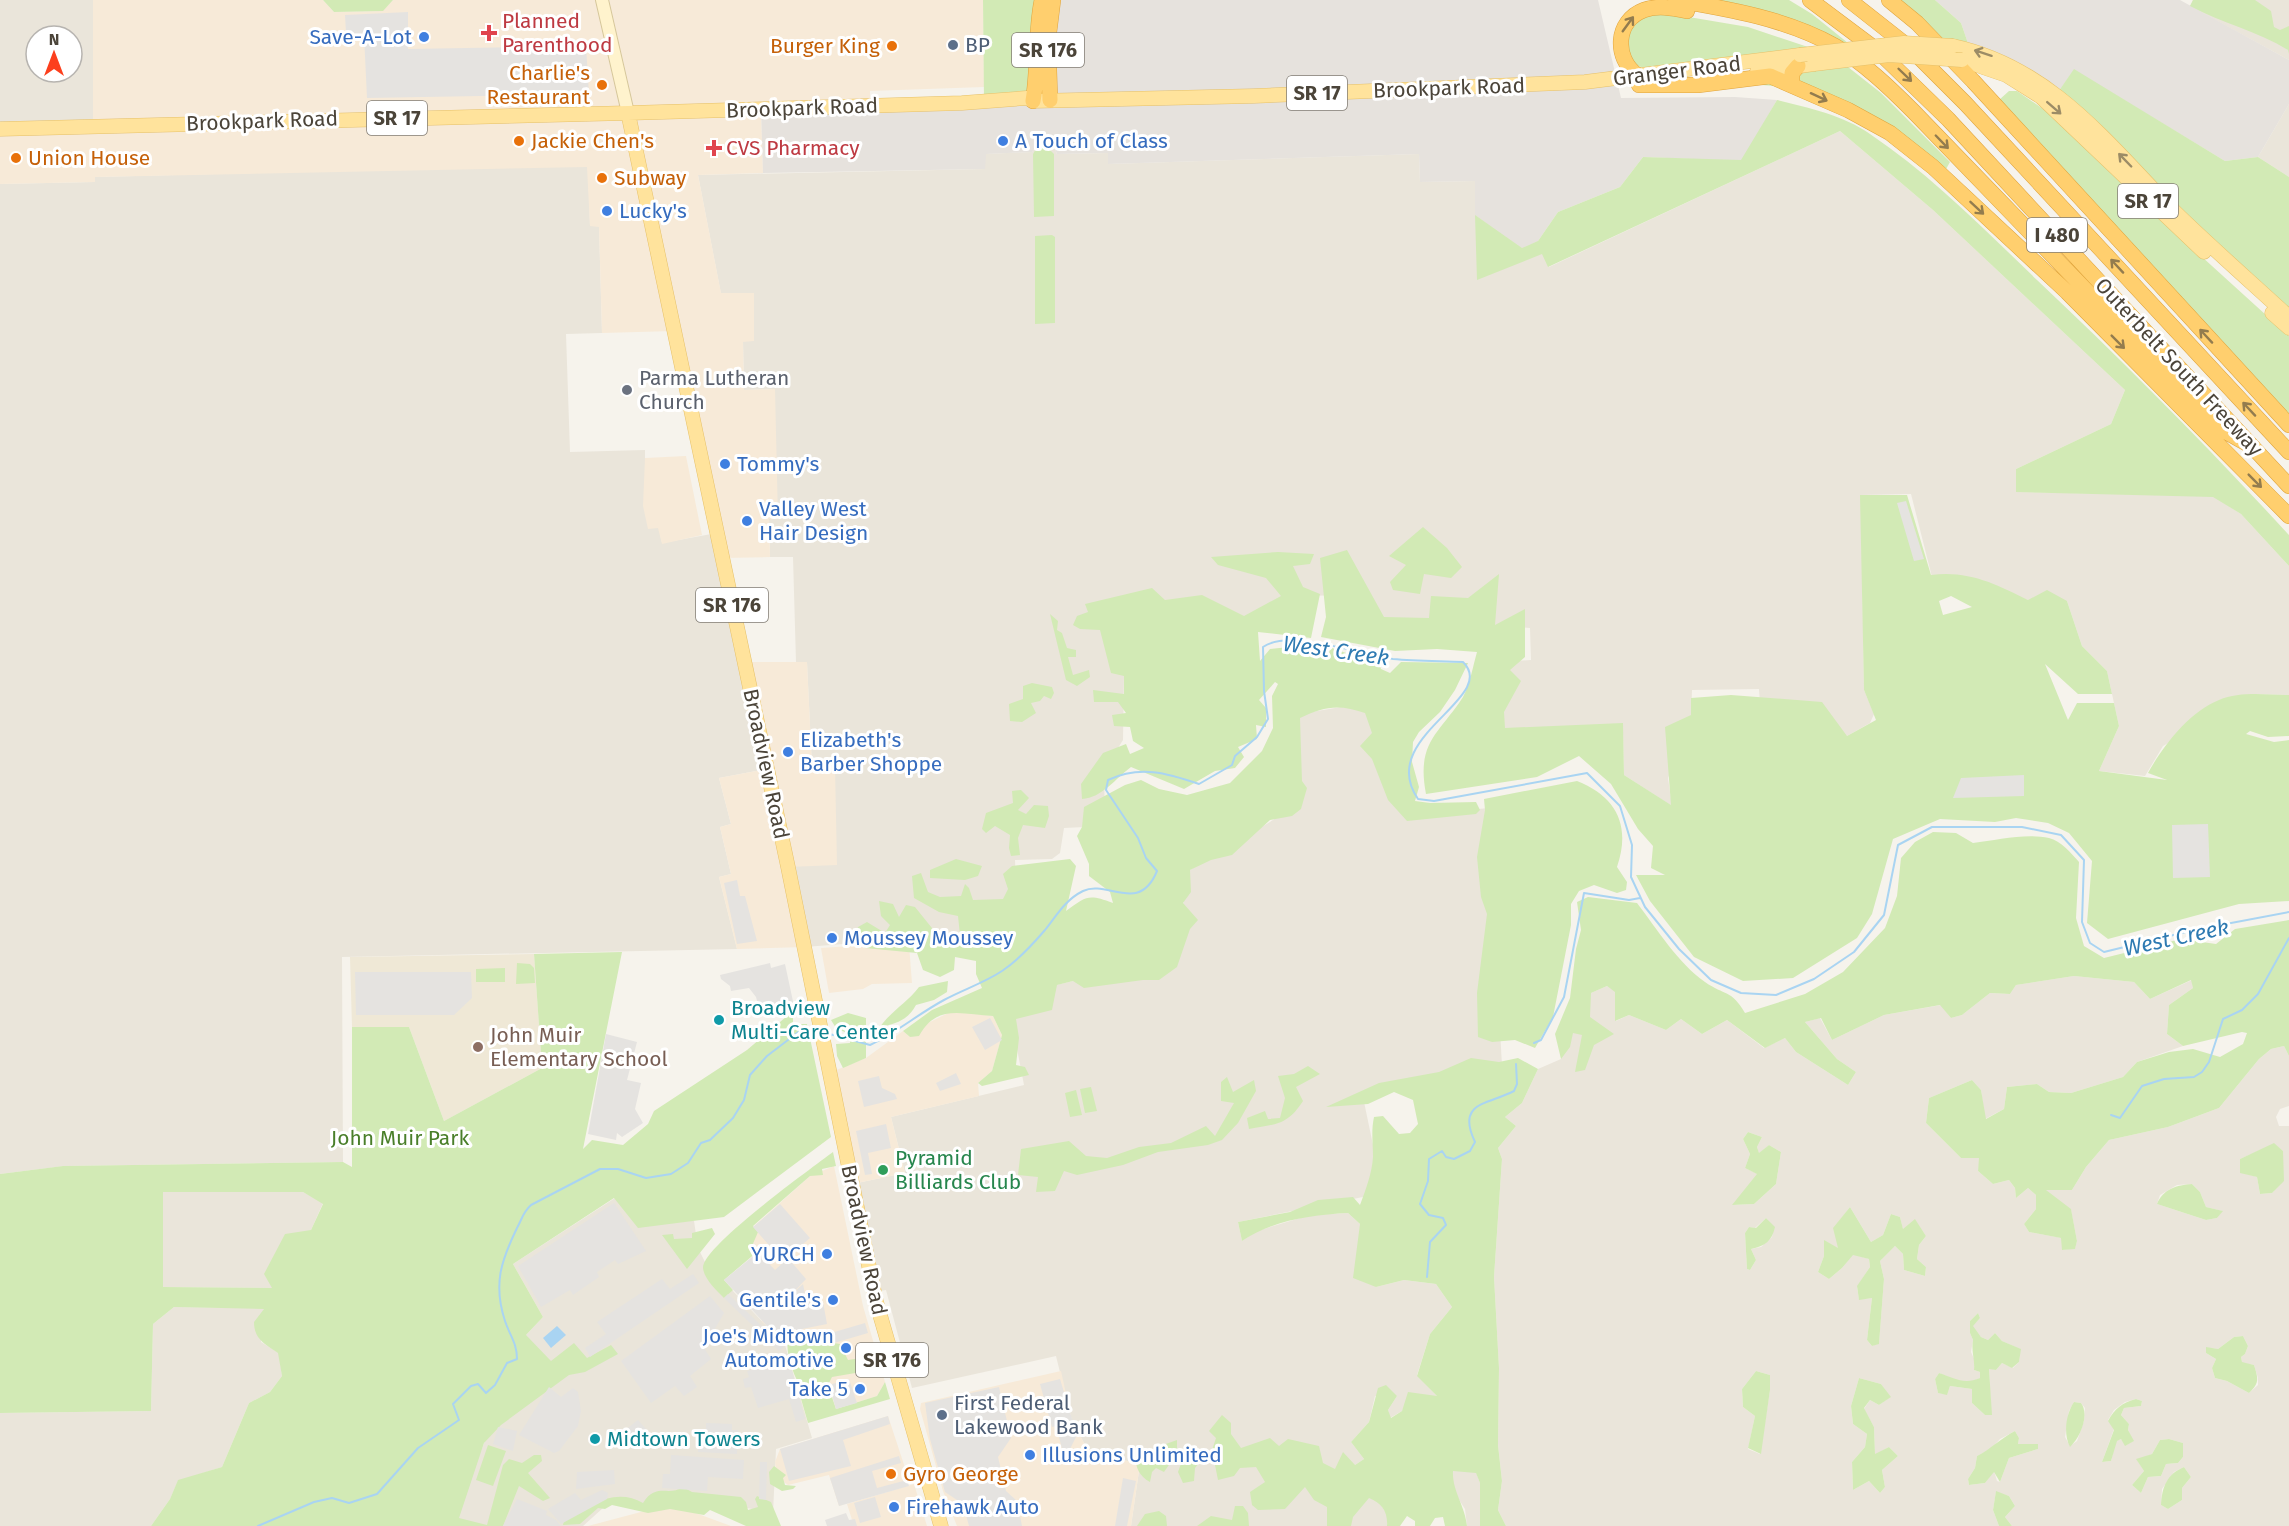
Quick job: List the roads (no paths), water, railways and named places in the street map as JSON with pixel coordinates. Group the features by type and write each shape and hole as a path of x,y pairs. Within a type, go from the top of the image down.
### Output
{"highway":[{"name":"SR 176","path":"1033,101 1042,0"},
{"name":"SR 176","path":"1050,100 1048,40 1053,0"},
{"path":"1676,0 1758,17 1799,29 1847,54 1882,81 2219,428 2253,447"},
{"name":"Outerbelt South Freeway","path":"1810,0 1878,51 1942,112 2289,486"},
{"name":"Outerbelt South Freeway","path":"1849,0 1910,48 1958,95 2289,452"},
{"path":"1889,0 1917,23 1973,81 2289,425"},
{"path":"1758,17 1732,18 1670,8 1644,10 1630,19 1622,30 1621,39 1626,64 1638,80 1698,85 1765,76 1792,84 1884,129 1933,167 2067,292 2289,516"},
{"path":"1792,84 1792,73 1799,61"}],"main road":[{"name":"Broadview Road","path":"602,0 818,1012 879,1315 941,1526"},
{"name":"Granger Road","path":"1603,80 1638,80 1799,61 1904,43 1953,46 1986,54 2011,64 2051,91 2093,127 2202,237 2289,317"},
{"name":"Granger Road","path":"1799,61 1814,64 1889,56 1962,60 2006,75 2054,108 2150,202 2289,328"},
{"name":"Brookpark Road","path":"0,129 628,114 962,103 1027,98 1033,101 1254,96 1603,80"}],"water":[{"path":"557,1326 566,1335 551,1348 543,1338"}],"waterway":[{"name":"West Creek","path":"826,1033 870,1045 944,1000 1008,967 1045,930 1066,903 1083,891 1092,888 1132,894 1150,884 1157,871 1146,858 1138,838 1106,790 1108,780 1131,773 1153,772 1199,784 1232,765 1235,756 1257,737 1268,719 1264,691 1263,647 1275,642 1290,640 1326,644 1393,659 1463,662 1470,676 1466,690 1423,738 1412,756 1409,777 1418,799 1434,801 1587,773 1620,806 1632,845 1631,877 1645,907 1679,949 1711,980 1741,993 1776,995 1814,979 1854,952 1884,915 1898,845 1932,827 2022,827 2061,835 2084,860 2082,922 2090,943 2104,952 2194,930 2289,912"},
{"path":"1534,1043 1541,1040 1564,997 1584,893 1629,900 1640,898"},
{"path":"2111,1115 2120,1118 2142,1086 2164,1079 2194,1077 2202,1072 2209,1062 2223,1019 2242,1010 2258,994 2289,938"},
{"name":"West Creek","path":"258,1526 314,1502 332,1498 349,1503 377,1494 418,1448 459,1420 453,1404 471,1386 478,1384 486,1393 495,1385 507,1363 517,1359 515,1344 501,1308 500,1273 511,1240 524,1213 531,1205 600,1169 618,1169 646,1178 671,1174 688,1163 701,1143 710,1140 733,1118 744,1100 750,1075 767,1056 805,1027 815,1030"},
{"path":"1427,1277 1430,1242 1446,1225 1443,1218 1429,1215 1420,1204 1428,1181 1429,1159 1442,1151 1446,1157 1454,1159 1470,1151 1475,1142 1470,1129 1469,1119 1472,1112 1477,1107 1514,1091 1517,1084 1516,1064"}],"place":[{"name":"Planned Parenthood","path":"489,33"},
{"name":"Save-A-Lot","path":"424,37"},
{"name":"BP","path":"953,45"},
{"name":"Burger King","path":"892,46"},
{"name":"Charlie's Restaurant","path":"602,85"},
{"name":"Jackie Chen's","path":"519,141"},
{"name":"A Touch of Class","path":"1003,141"},
{"name":"CVS Pharmacy","path":"714,148"},
{"name":"Union House","path":"16,158"},
{"name":"Subway","path":"602,178"},
{"name":"Lucky's","path":"607,211"},
{"name":"Parma Lutheran Church","path":"627,390"},
{"name":"Tommy's","path":"725,464"},
{"name":"Valley West Hair Design","path":"747,521"},
{"name":"Elizabeth's Barber Shoppe","path":"788,752"},
{"name":"Moussey Moussey","path":"832,938"},
{"name":"Broadview Multi-Care Center","path":"719,1020"},
{"name":"John Muir Elementary School","path":"478,1047"},
{"name":"Pyramid Billiards Club","path":"883,1170"},
{"name":"YURCH","path":"827,1254"},
{"name":"Gentile's","path":"833,1300"},
{"name":"Joe's Midtown Automotive","path":"846,1348"},
{"name":"Take 5","path":"860,1389"},
{"name":"First Federal Lakewood Bank","path":"942,1415"},
{"name":"Midtown Towers","path":"595,1439"},
{"name":"Illusions Unlimited","path":"1030,1455"},
{"name":"Gyro George","path":"891,1474"},
{"name":"Firehawk Auto","path":"894,1507"}],"park label":[{"name":"John Muir Park","path":"400,1138"}]}
